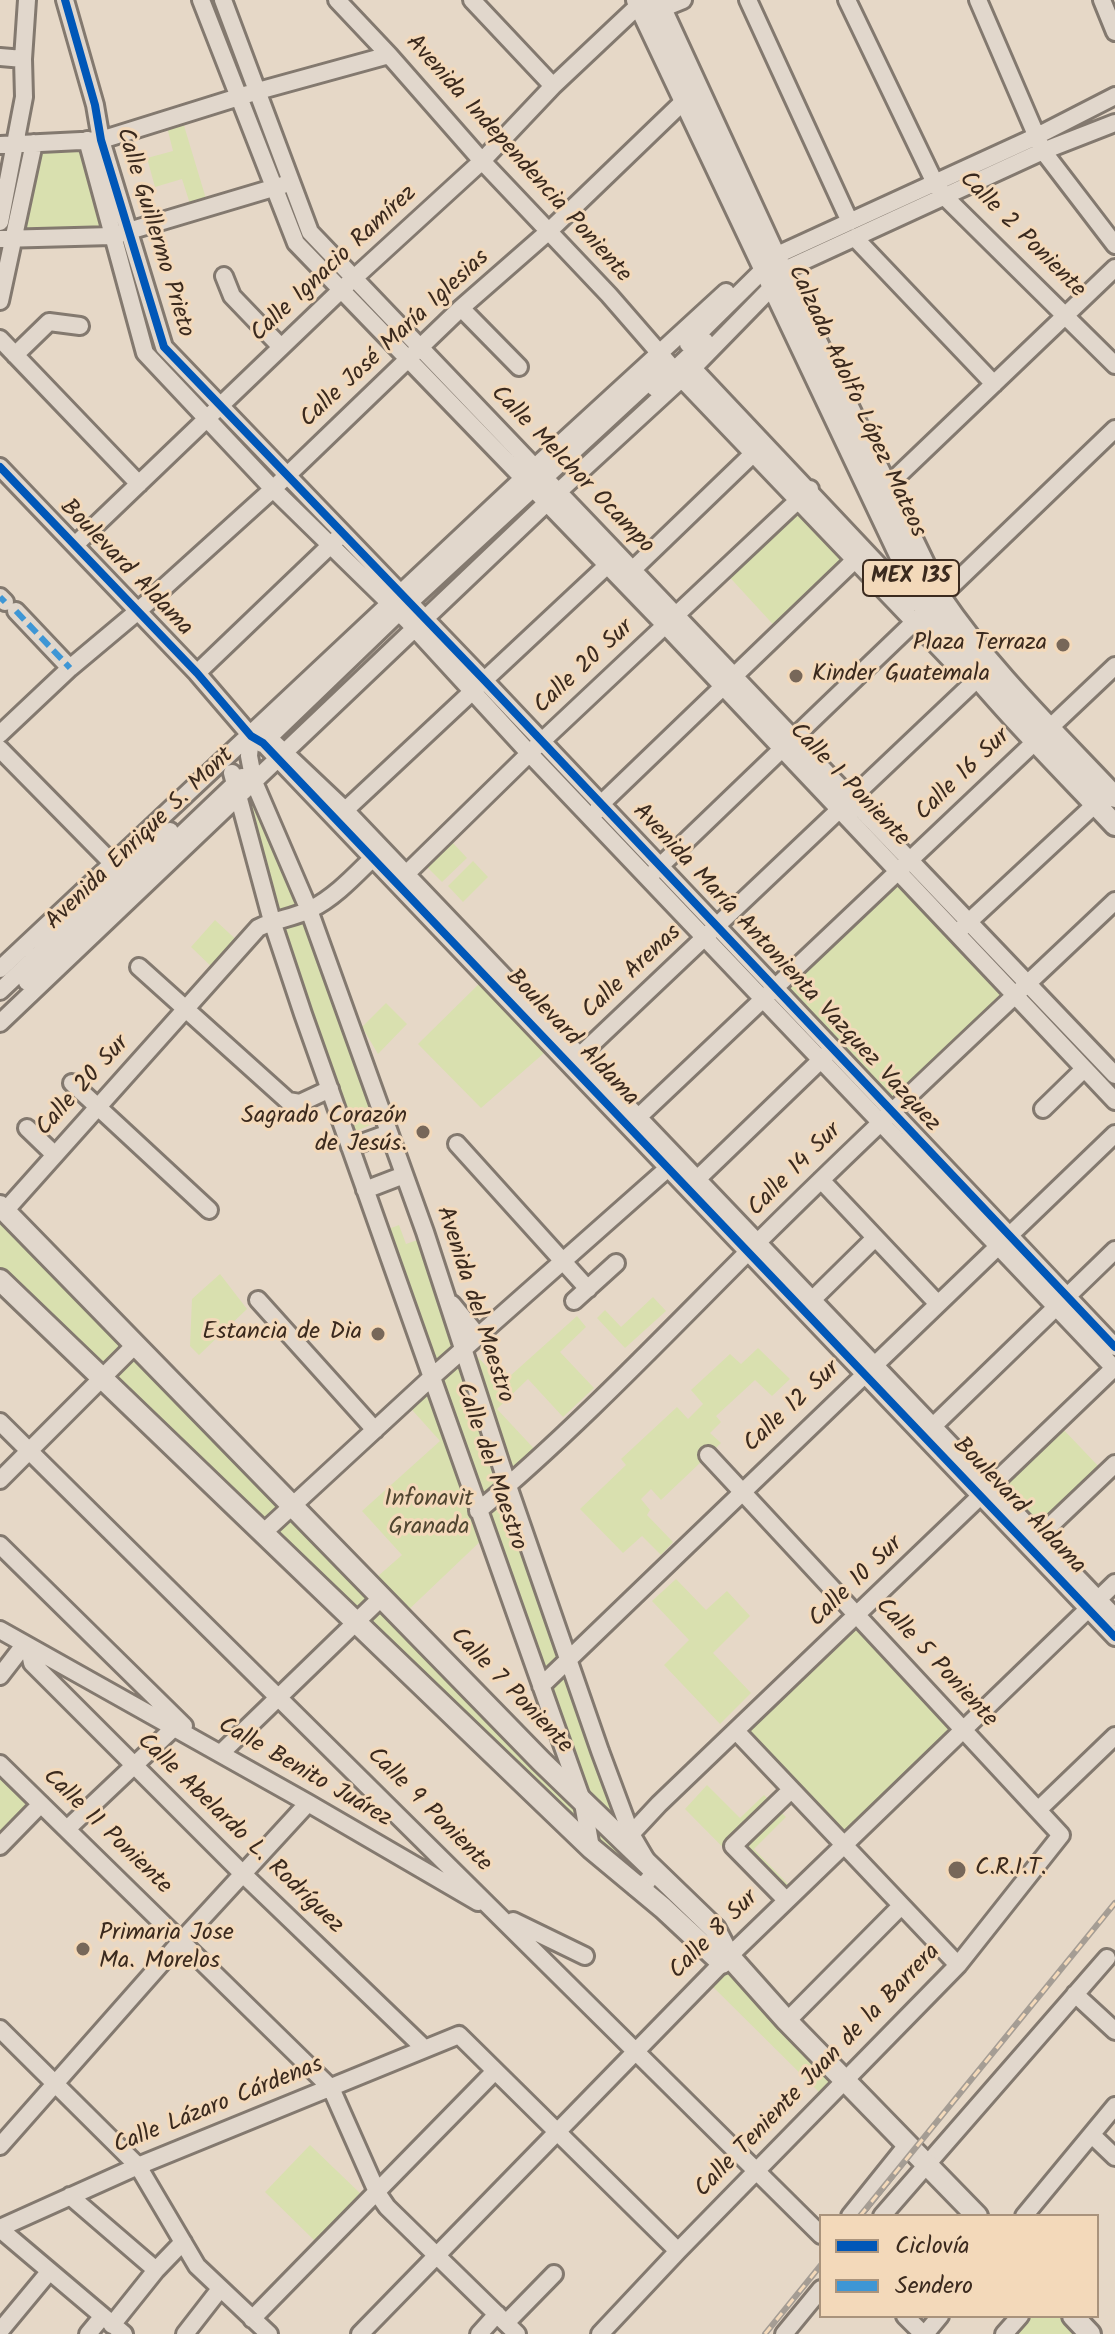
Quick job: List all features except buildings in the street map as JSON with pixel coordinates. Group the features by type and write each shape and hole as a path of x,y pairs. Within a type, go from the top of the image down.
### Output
{"main road":[{"name":"Calzada Adolfo López Mateos","path":"647,6 684,101 886,487 927,609 970,641 1015,694 1039,738"},
{"name":"Calzada Adolfo López Mateos","path":"647,6 927,609 943,634 1039,738 1106,797 1115,825"},
{"name":"Calle 7 Poniente","path":"3,1209 583,1803 715,1929 726,1959"},
{"name":"Calle 7 Poniente","path":"0,1280 591,1848 726,1959 975,2214"},
{"path":"1075,2318 1090,2334"}],"street":[{"path":"0,301 6,231 8,145 25,85 23,59 27,0"},
{"name":"Calle Guillermo Prieto","path":"65,0 95,105 94,140 112,236 145,353 273,489 336,540 479,686"},
{"name":"Calle Melchor Ocampo","path":"201,0 296,243 347,285 541,486"},
{"name":"Calle Melchor Ocampo","path":"223,0 310,232 347,285"},
{"name":"Avenida Independencia Poniente","path":"337,0 482,161 860,555 927,609 973,683 1039,738"},
{"path":"472,0 553,86"},
{"name":"Calle Ignacio Ramírez","path":"75,545 281,347 482,161 553,86 647,6 683,0"},
{"path":"748,0 852,230 994,384"},
{"name":"Calle 2 Poniente","path":"847,0 935,183 946,198 1115,365"},
{"path":"978,0 1040,144 1115,245"},
{"path":"1102,0 1115,32"},
{"path":"8,145 94,140 389,55"},
{"path":"0,57 23,59"},
{"path":"852,230 946,198 1115,96"},
{"name":"Calle José María Iglesias","path":"0,734 286,477 461,308 549,231 684,101"},
{"path":"0,1023 252,768 270,746 541,486 678,364 772,272 935,183 1040,144 1115,123"},
{"name":"Calle Guillermo Prieto","path":"94,140 130,231 164,347 286,477 336,540"},
{"path":"6,231 34,143"},
{"path":"6,231 112,236 274,190 291,181"},
{"path":"886,487 1115,268"},
{"path":"0,969 117,869 270,746 541,486 678,364 745,275 772,272"},
{"path":"224,276 232,296 281,347"},
{"path":"461,308 519,367"},
{"path":"15,355 49,322 80,326"},
{"path":"0,339 139,484"},
{"path":"654,872 1115,429"},
{"path":"541,486 626,575 759,448"},
{"name":"Boulevard Aldama","path":"0,467 6,486 75,545 197,673 340,815 1094,1605 1115,1637"},
{"name":"Calle 20 Sur","path":"401,879 804,495"},
{"path":"197,673 336,540"},
{"path":"597,812 860,555"},
{"path":"340,815 612,560"},
{"name":"Calle Melchor Ocampo","path":"626,575 787,744"},
{"path":"7,603 70,668"},
{"name":"Calle 16 Sur","path":"633,1123 1115,666"},
{"name":"Calle Arenas","path":"574,1061 973,683"},
{"name":"Avenida María Antonienta Vazquez Vazquez","path":"479,686 1061,1301 1115,1347"},
{"name":"Calle 1 Poniente","path":"787,744 961,928 1015,996 1115,1101"},
{"name":"Avenida Enrique S. Mont","path":"0,1008 236,784 270,746"},
{"path":"0,749 117,869"},
{"name":"Avenida del Maestro","path":"252,768 309,910 404,1175 508,1486 631,1834 651,1868"},
{"name":"Avenida Enrique S. Mont","path":"0,991 117,869 236,784"},
{"name":"Calle del Maestro","path":"236,784 272,921 583,1803 591,1848"},
{"path":"961,928 1106,797"},
{"name":"Calle 20 Sur","path":"3,1209 99,1107 258,928 309,910 327,900 377,854"},
{"name":"Calle 14 Sur","path":"478,1511 508,1486 886,1116 1115,901"},
{"name":"Calle 1 Poniente","path":"961,928 1028,984 1115,1075"},
{"path":"139,967 288,1101 300,1103 330,1089"},
{"path":"691,1185 827,1054"},
{"path":"1043,1109 1084,1069"},
{"path":"72,1083 209,1210"},
{"name":"Boulevard Aldama","path":"633,1123 667,1169 691,1185"},
{"path":"27,1128 55,1155"},
{"path":"350,1147 389,1133"},
{"name":"Calle 12 Sur","path":"541,1686 1115,1134"},
{"path":"457,1144 588,1289"},
{"path":"264,1532 432,1377 667,1169"},
{"path":"365,1190 404,1175"},
{"path":"821,1180 938,1304"},
{"path":"811,1301 875,1238"},
{"name":"Boulevard Aldama","path":"752,1248 811,1301 868,1370"},
{"path":"928,1432 1115,1250"},
{"path":"574,1301 616,1263"},
{"path":"447,1299 479,1337"},
{"path":"258,1300 375,1430"},
{"path":"1061,1301 1115,1368"},
{"path":"0,1480 135,1345"},
{"name":"Calle 10 Sur","path":"631,1834 1115,1368"},
{"name":"Calle 9 Poniente","path":"0,1422 819,2233"},
{"name":"Calle 5 Poniente","path":"708,1455 1061,1835"},
{"path":"1033,1542 1115,1464"},
{"path":"0,1545 177,1725 67,1829"},
{"name":"Calle 8 Sur","path":"360,2334 634,2050 1115,1583"},
{"path":"221,1753 382,1597"},
{"name":"Boulevard Aldama","path":"1094,1605 1115,1617"},
{"name":"Calle Benito Juárez","path":"0,1630 177,1725 197,1740 499,1915 585,1956"},
{"path":"0,1676 27,1647"},
{"name":"Calle Abelardo L. Rodríguez","path":"27,1647 32,1663 243,1874 425,2049"},
{"path":"736,1731 958,1965"},
{"path":"1038,1810 1115,1736"},
{"name":"Calle 11 Poniente","path":"0,1764 331,2088 378,2194 387,2207 507,2324"},
{"path":"786,1900 733,1846 791,1790"},
{"path":"0,2146 308,1803"},
{"path":"0,1846 41,1804"},
{"name":"Calle Teniente Juan de la Barrera","path":"600,2334 958,1965 1061,1835"},
{"path":"635,1887 647,1882 651,1868"},
{"path":"787,2021 901,1906"},
{"path":"884,2214 1107,1958"},
{"path":"1075,1994 1115,2031"},
{"path":"0,2029 138,2166 197,2266 267,2334"},
{"name":"Calle Lázaro Cárdenas","path":"0,2228 138,2166 459,2035 495,2071"},
{"path":"252,2319 378,2194 495,2071 678,2251"},
{"path":"1026,2214 1115,2106"},
{"path":"1092,2135 1115,2157"},
{"path":"852,2214 907,2145"},
{"path":"70,2196 156,2270"},
{"path":"0,2228 113,2325"},
{"path":"88,2334 113,2325 156,2270 183,2242"},
{"path":"0,2331 49,2272"},
{"path":"479,2334 507,2324 554,2274"},
{"path":"185,2334 220,2289"},
{"path":"784,2334 819,2291"},
{"path":"907,2318 924,2334 938,2318"},
{"path":"1004,2334 1018,2318"}],"green space":[{"path":"182,119 207,202 191,207 182,179 155,187 147,158 173,151 166,123"},
{"path":"87,140 112,236 14,238 34,143"},
{"path":"798,500 855,559 780,632 723,570"},
{"path":"254,782 383,1120 346,1135 240,796"},
{"path":"452,842 467,858 442,882 426,866"},
{"path":"473,861 488,877 463,902 448,886"},
{"path":"898,873 1015,996 892,1111 776,988"},
{"path":"215,920 243,946 218,973 191,947"},
{"path":"485,978 551,1047 481,1108 418,1044"},
{"path":"386,1003 407,1024 378,1054 362,1027"},
{"name":"Infonavit Granada","path":"0,1206 369,1584 402,1555 362,1511 440,1441 405,1402 432,1377 381,1232 399,1225 406,1244 426,1237 447,1299 453,1293 491,1335 473,1352 489,1369 497,1362 510,1376 577,1316 586,1327 560,1352 594,1388 563,1417 528,1379 497,1409 540,1455 507,1487 627,1833 621,1838 596,1815 584,1795 465,1470 486,1536 401,1617 539,1763 714,1929 727,1951 726,1956 721,1960 718,1958 591,1848 0,1279"},
{"path":"220,1274 247,1309 199,1355 190,1346 192,1299"},
{"path":"653,1297 666,1311 625,1348 597,1318 605,1310 621,1327"},
{"path":"758,1348 790,1379 772,1396 755,1380 716,1416 721,1422 710,1433 721,1443 661,1500 651,1489 641,1499 650,1510 647,1515 673,1542 661,1555 642,1536 623,1553 580,1509 626,1465 621,1459 677,1407 688,1419 703,1404 691,1390 730,1354 741,1364"},
{"path":"1061,1427 1102,1470 1050,1519 1033,1522 999,1487"},
{"path":"676,1579 706,1610 727,1591 750,1616 713,1653 751,1693 720,1724 664,1665 689,1640 652,1601"},
{"path":"854,1627 950,1729 840,1835 742,1732"},
{"path":"0,1765 41,1804 0,1845"},
{"path":"707,1785 740,1818 764,1795 786,1817 754,1849 788,1884 772,1897 685,1809"},
{"path":"728,1960 841,2078 823,2096 708,1982"},
{"path":"310,2145 363,2196 317,2243 265,2192"},
{"path":"1021,2318 1071,2318 1087,2334 1009,2334"}],"railway":[{"path":"862,2214 1115,1903"},
{"path":"765,2334 819,2267"}],"marked path":[{"path":"0,597 5,602"},
{"path":"16,611 70,668"}],"cycle path":[{"path":"65,0 95,105 101,140 164,347 485,681 1115,1347"},
{"path":"0,467 197,673 251,736 263,743 1115,1637"}],"place":[{"name":"Plaza Terraza","path":"1063,645"},
{"name":"Kinder Guatemala","path":"796,676"},
{"name":"Sagrado Corazón de Jesús.","path":"423,1132"},
{"name":"Estancia de Dia","path":"378,1334"},
{"name":"C.R.I.T.","path":"957,1870"},
{"name":"Primaria Jose Ma. Morelos","path":"83,1949"}]}
